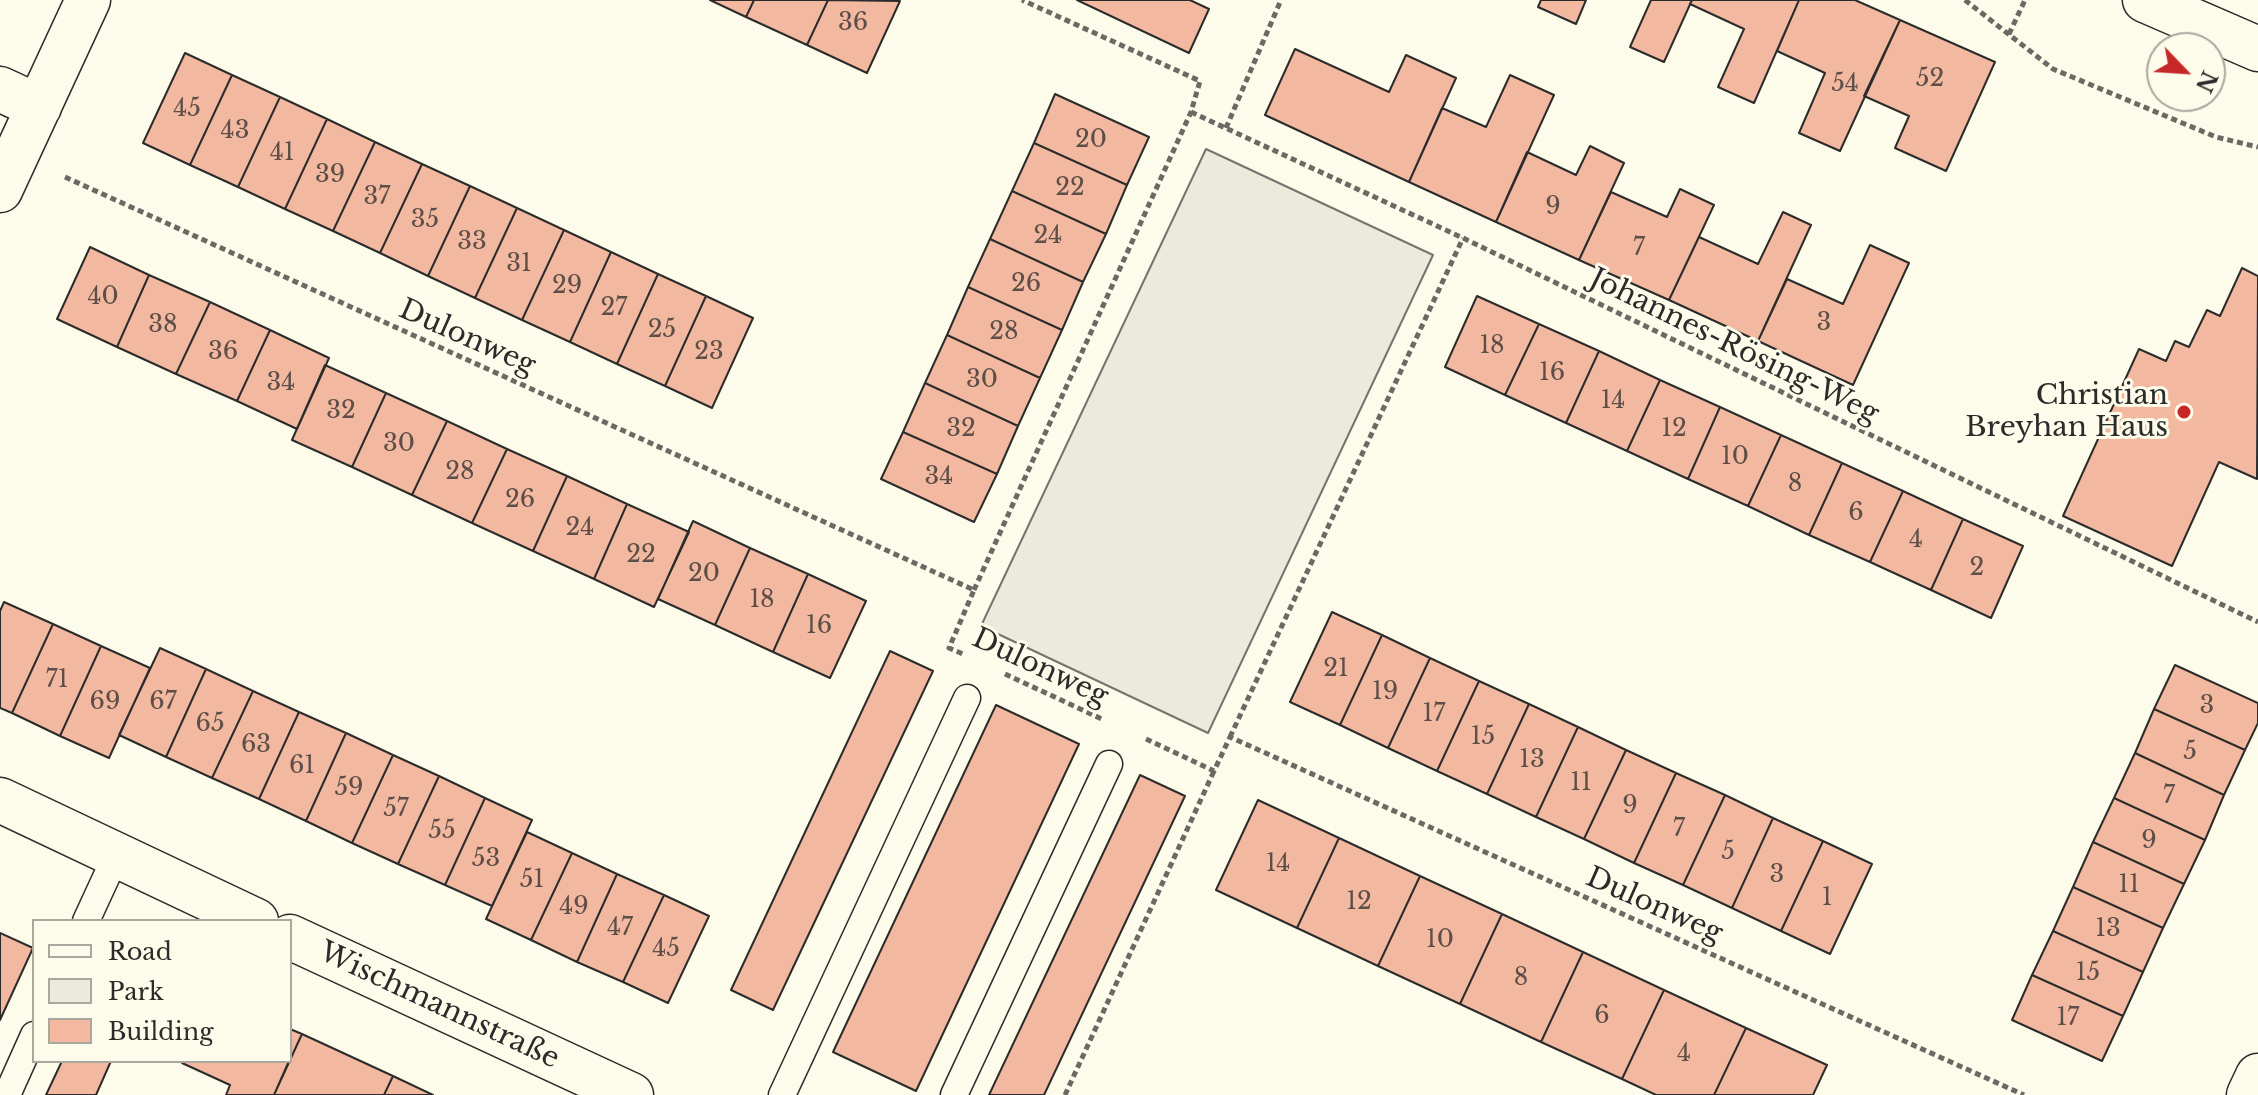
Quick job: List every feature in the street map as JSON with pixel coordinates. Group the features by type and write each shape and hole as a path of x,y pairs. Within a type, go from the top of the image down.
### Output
{"street":[{"path":"8,173 88,0"},
{"path":"2145,0 2258,49"},
{"path":"0,89 39,107"},
{"path":"0,800 252,919"},
{"name":"Wischmannstraße","path":"292,938 631,1095"},
{"path":"2249,1095 2258,1076"}],"lane":[{"path":"782,1095 967,698"},
{"path":"954,1095 1109,764"},
{"path":"87,919 116,856"},
{"path":"7,1095 32,1039"}],"path":[{"path":"974,590 1191,112 1200,81 1022,0"},
{"path":"1226,128 1281,0"},
{"path":"1965,0 2053,69 2216,137 2258,147"},
{"path":"2009,34 2025,0"},
{"name":"Johannes-Rösing-Weg","path":"1191,112 1463,238 2258,622"},
{"name":"Dulonweg","path":"8,173 974,590 949,648 977,661"},
{"path":"1065,1095 1463,238"},
{"name":"Dulonweg","path":"1004,674 1116,725"},
{"name":"Dulonweg","path":"1230,737 2024,1095"},
{"path":"1144,738 1214,771"}],"green space":[{"path":"1206,149 1433,255 1208,733 981,626"}],"building":[{"path":"710,0 754,0 746,17"},
{"path":"754,0 828,0 807,45 746,17"},
{"path":"828,0 900,1 867,73 807,45"},
{"path":"1077,0 1190,0 1209,9 1189,53"},
{"path":"1541,0 1586,0 1576,24 1538,7"},
{"path":"1651,0 1692,0 1664,62 1630,47"},
{"path":"1692,0 1799,0 1754,103 1718,87 1744,29 1690,4"},
{"path":"1799,0 1855,0 1900,20 1840,151 1799,133 1825,73 1777,51"},
{"path":"1900,20 1995,62 1946,171 1895,148 1909,116 1864,96"},
{"path":"1295,49 1389,92 1406,55 1456,78 1409,182 1265,115"},
{"path":"185,53 232,75 190,165 143,143"},
{"path":"232,75 280,97 238,187 190,165"},
{"path":"1510,75 1554,95 1496,222 1409,182 1442,108 1486,127"},
{"path":"1055,94 1149,137 1127,185 1034,143"},
{"path":"280,97 327,119 285,209 238,187"},
{"path":"327,119 375,142 333,231 285,209"},
{"path":"375,142 422,164 380,253 333,231"},
{"path":"1034,143 1127,185 1106,234 1012,191"},
{"path":"1590,146 1624,163 1579,260 1496,222 1527,152 1576,175"},
{"path":"422,164 470,186 428,276 380,253"},
{"path":"470,186 517,208 475,298 428,276"},
{"path":"1680,189 1714,205 1669,300 1579,260 1611,192 1667,217"},
{"path":"1012,191 1106,234 1083,282 990,239"},
{"path":"517,208 564,230 522,320 475,298"},
{"path":"1783,212 1811,225 1758,341 1669,300 1699,237 1758,264"},
{"path":"564,230 611,252 570,342 522,320"},
{"path":"990,239 1083,282 1062,330 968,287"},
{"path":"1870,245 1909,263 1853,385 1758,341 1787,279 1843,304"},
{"path":"90,247 149,275 117,347 57,319"},
{"path":"611,252 658,274 617,364 570,342"},
{"name":"Christian Breyhan Haus","path":"2242,268 2258,276 2257,479 2219,462 2172,566 2063,516 2139,349 2166,361 2175,341 2189,347 2207,310 2220,316"},
{"path":"658,274 706,296 665,386 617,364"},
{"path":"149,275 210,302 176,374 117,347"},
{"path":"968,287 1062,330 1040,378 947,335"},
{"path":"706,296 753,318 712,408 665,386"},
{"path":"1477,296 1539,324 1505,395 1445,367"},
{"path":"210,302 270,330 237,401 176,374"},
{"path":"1539,324 1599,351 1566,423 1505,395"},
{"path":"270,330 329,358 297,429 237,401"},
{"path":"947,335 1040,378 1018,426 925,383"},
{"path":"1599,351 1660,380 1627,451 1566,423"},
{"path":"325,365 386,393 352,467 292,440"},
{"path":"1660,380 1720,407 1688,479 1627,451"},
{"path":"925,383 1018,426 997,474 903,432"},
{"path":"386,393 447,421 412,495 352,467"},
{"path":"1720,407 1781,435 1748,506 1688,479"},
{"path":"447,421 507,449 472,523 412,495"},
{"path":"903,432 997,474 974,522 881,479"},
{"path":"1781,435 1842,463 1809,535 1748,506"},
{"path":"507,449 567,476 533,551 472,523"},
{"path":"1842,463 1903,491 1870,562 1809,535"},
{"path":"567,476 627,504 594,579 533,551"},
{"path":"1903,491 1963,519 1931,590 1870,562"},
{"path":"627,504 689,532 654,607 594,579"},
{"path":"1963,519 2023,546 1991,618 1931,590"},
{"path":"693,521 750,548 715,625 658,599"},
{"path":"750,548 808,574 773,652 715,625"},
{"path":"808,574 866,601 830,678 773,652"},
{"path":"4,602 53,624 12,713 0,708 0,611"},
{"path":"1332,612 1382,635 1340,725 1290,702"},
{"path":"53,624 101,646 60,736 12,713"},
{"path":"1382,635 1430,658 1388,748 1340,725"},
{"path":"101,646 150,668 109,758 60,736"},
{"path":"160,648 206,669 166,757 119,735"},
{"path":"890,651 933,671 773,1010 731,990"},
{"path":"1430,658 1479,681 1437,771 1388,748"},
{"path":"2175,665 2258,703 2258,723 2245,750 2154,709"},
{"path":"206,669 253,691 212,778 166,757"},
{"path":"1479,681 1529,704 1487,794 1437,771"},
{"path":"253,691 299,712 259,799 212,778"},
{"path":"1529,704 1578,727 1536,817 1487,794"},
{"path":"996,705 1079,744 916,1091 833,1052"},
{"path":"2154,709 2245,750 2224,795 2135,753"},
{"path":"299,712 346,733 306,821 259,799"},
{"path":"1578,727 1626,750 1584,839 1536,817"},
{"path":"346,733 393,755 352,843 306,821"},
{"path":"1626,750 1676,773 1634,863 1584,839"},
{"path":"2135,753 2224,795 2205,840 2114,798"},
{"path":"393,755 439,776 398,864 352,843"},
{"path":"1676,773 1725,795 1683,885 1634,863"},
{"path":"1140,775 1185,796 1044,1095 989,1095"},
{"path":"439,776 485,798 445,885 398,864"},
{"path":"1725,795 1773,818 1732,908 1683,885"},
{"path":"485,798 532,820 492,906 445,885"},
{"path":"2114,798 2205,840 2184,884 2093,842"},
{"path":"1258,800 1339,838 1297,928 1216,890"},
{"path":"1773,818 1823,841 1781,931 1732,908"},
{"path":"527,832 572,853 531,940 486,919"},
{"path":"1339,838 1420,876 1378,966 1297,928"},
{"path":"1823,841 1872,864 1830,954 1781,931"},
{"path":"2093,842 2184,884 2163,928 2073,887"},
{"path":"572,853 617,874 577,962 531,940"},
{"path":"617,874 664,895 623,982 577,962"},
{"path":"1420,876 1502,914 1460,1004 1378,966"},
{"path":"2073,887 2163,928 2143,972 2053,931"},
{"path":"664,895 709,916 668,1003 623,982"},
{"path":"1502,914 1583,952 1541,1042 1460,1004"},
{"path":"2053,931 2143,972 2123,1016 2032,975"},
{"path":"0,933 32,950 0,1020"},
{"path":"1583,952 1664,990 1622,1079 1541,1042"},
{"path":"2032,975 2123,1016 2102,1061 2012,1020"},
{"path":"1664,990 1746,1028 1714,1095 1656,1095 1622,1079"},
{"path":"1746,1028 1827,1065 1813,1095 1714,1095"},
{"path":"292,1030 302,1034 292,1056"},
{"path":"302,1034 393,1076 384,1095 274,1095 289,1063 292,1063"},
{"path":"61,1063 110,1063 96,1095 46,1095"},
{"path":"182,1063 288,1063 274,1095 226,1095 230,1085"},
{"path":"393,1076 433,1095 384,1095"}],"place":[{"name":"Christian Breyhan Haus","path":"2184,412"}]}
